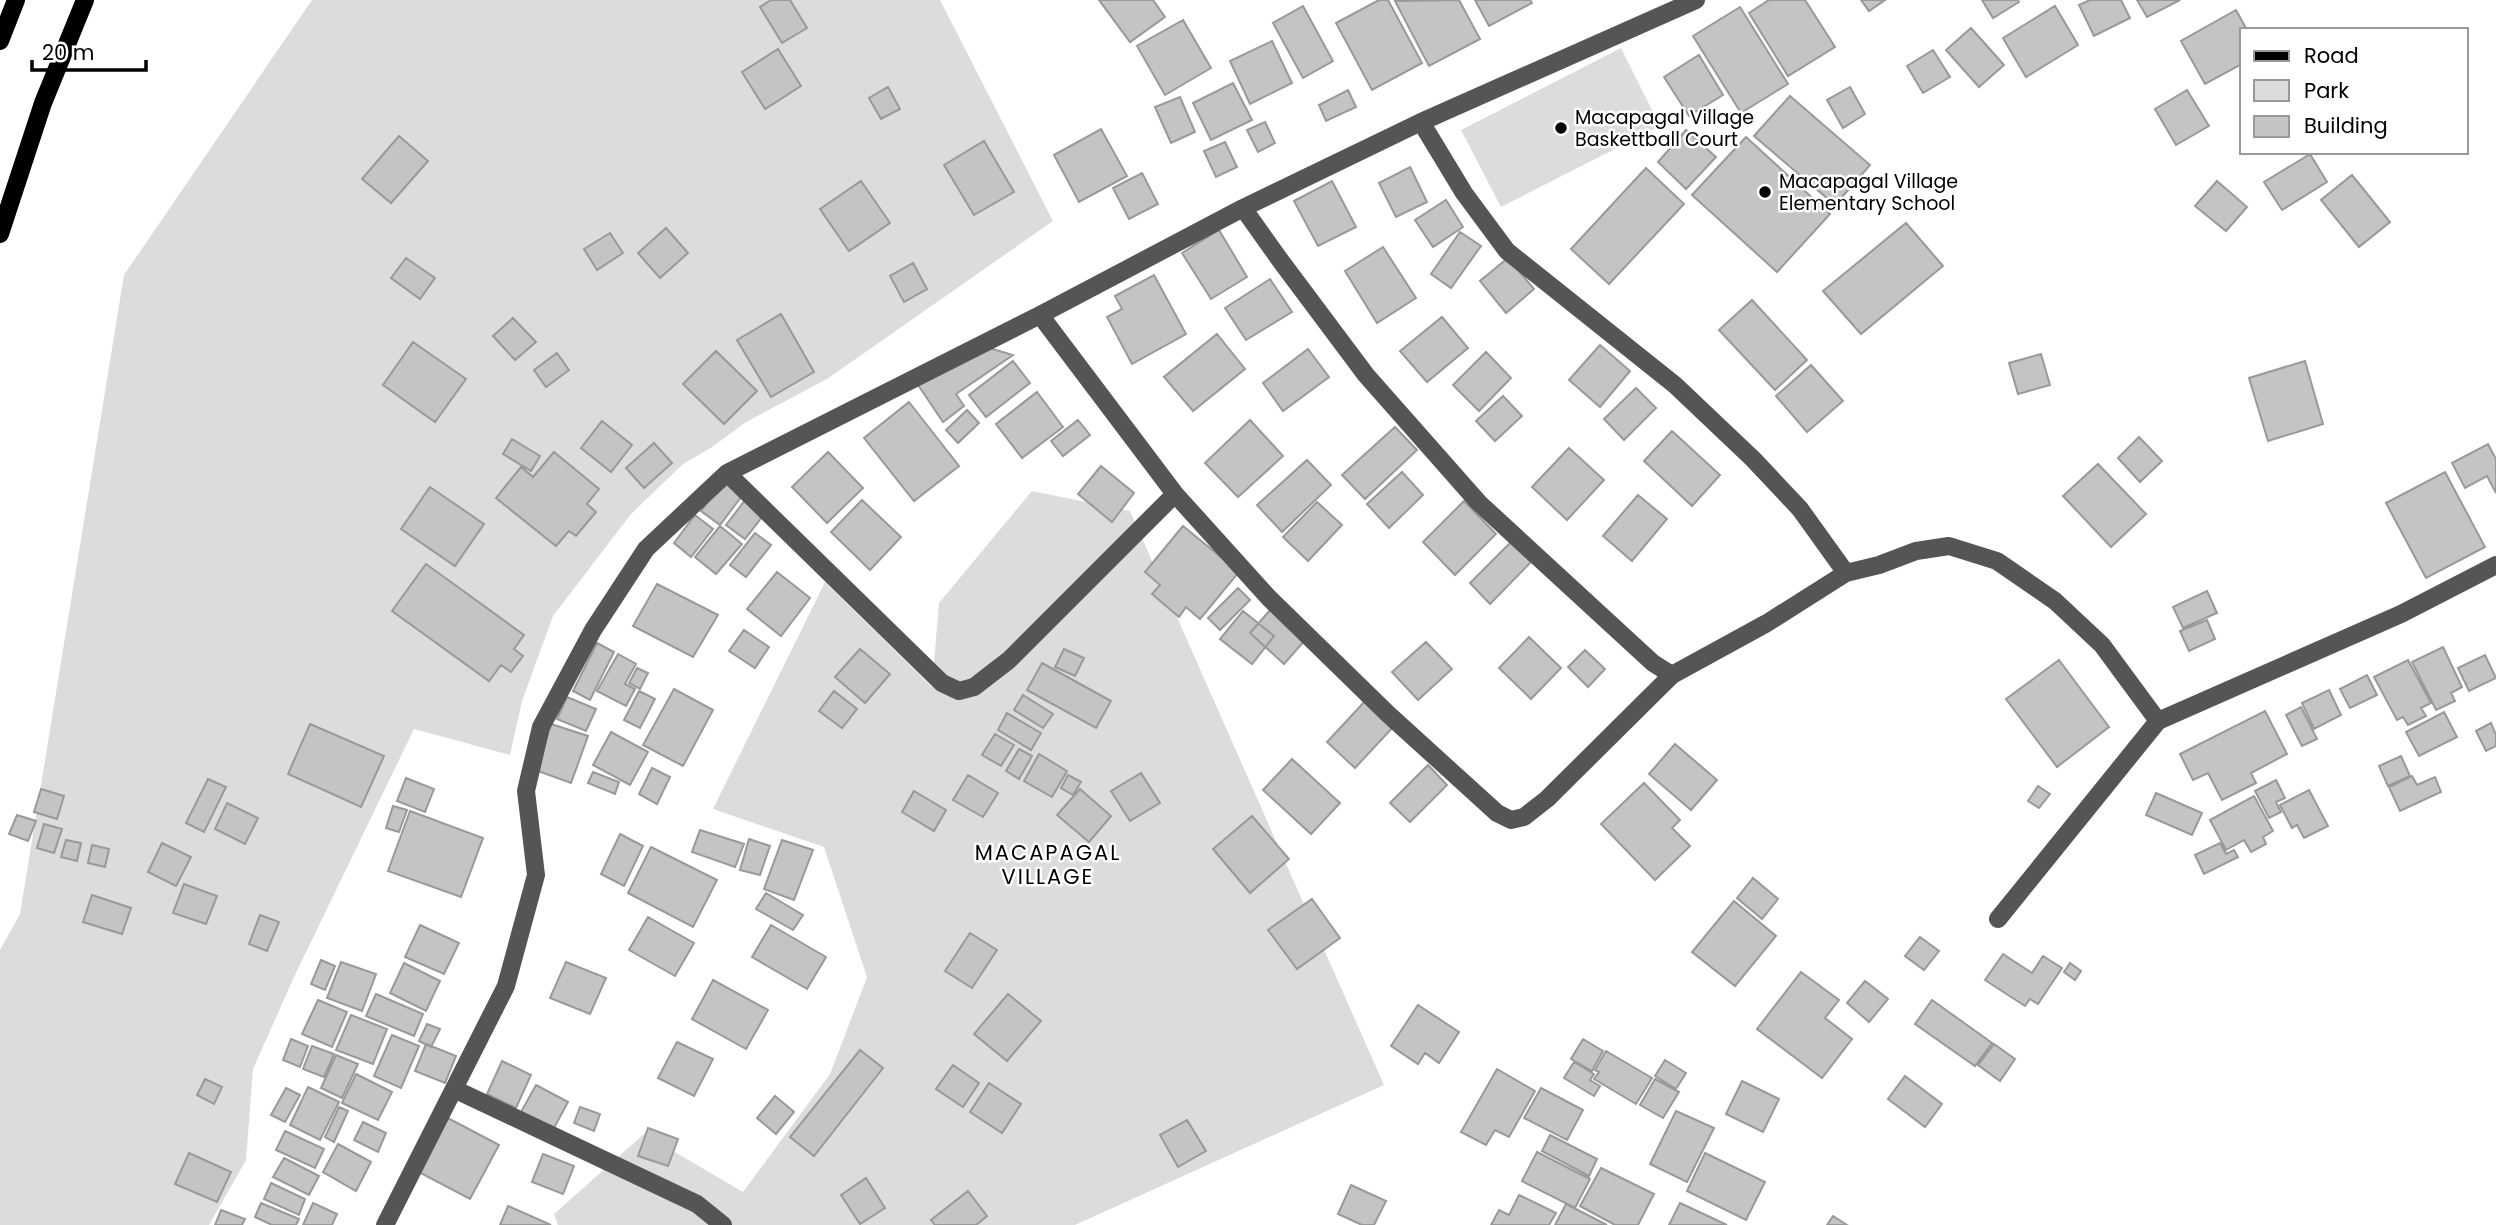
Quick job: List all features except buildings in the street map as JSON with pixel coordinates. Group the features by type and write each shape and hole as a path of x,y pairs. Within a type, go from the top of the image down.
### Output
{"main road":[{"path":"0,41 16,0"},
{"path":"0,234 43,103 85,0"}],"street":[{"path":"385,1225 506,986 536,875 526,791 541,727 593,630 646,549 727,472 1040,315 1243,208 1421,122 1696,0"},
{"path":"1421,122 1464,192 1507,251 1675,386 1744,450 1793,502 1846,573"},
{"path":"1243,208 1366,375 1479,503 1653,663 1672,675"},
{"path":"1040,315 1175,494 1269,598 1388,714 1497,813 1511,820 1524,817 1547,799 1672,675 1767,623 1846,573 1879,565 1916,551 1949,546 1997,561 2055,601 2102,645 2158,721"},
{"path":"727,472 942,683 959,691 974,687 1009,660 1175,494"},
{"path":"1997,919 2158,721 2401,614 2496,565"},
{"path":"454,1090 697,1204 723,1225"}],"green space":[{"path":"312,0 940,0 1053,221 827,379 746,422 683,464 631,514 553,616 522,701 510,755 414,729 294,977 253,1069 246,1160 209,1225 0,1225 0,950 20,914 124,275"},
{"name":"Macapagal Village Baskettball Court","path":"1621,48 1660,126 1501,207 1461,130"},
{"path":"1032,491 1130,511 1384,1085 1075,1225 558,1225 554,1214 644,1134 743,1192 830,1074 867,977 824,847 713,809 825,582 932,687 939,603"}],"place":[{"name":"Macapagal Village Baskettball Court","path":"1561,128"},
{"name":"Macapagal Village Elementary School","path":"1765,192"}],"district":[{"name":"MACAPAGAL VILLAGE","path":"1048,864"}]}
